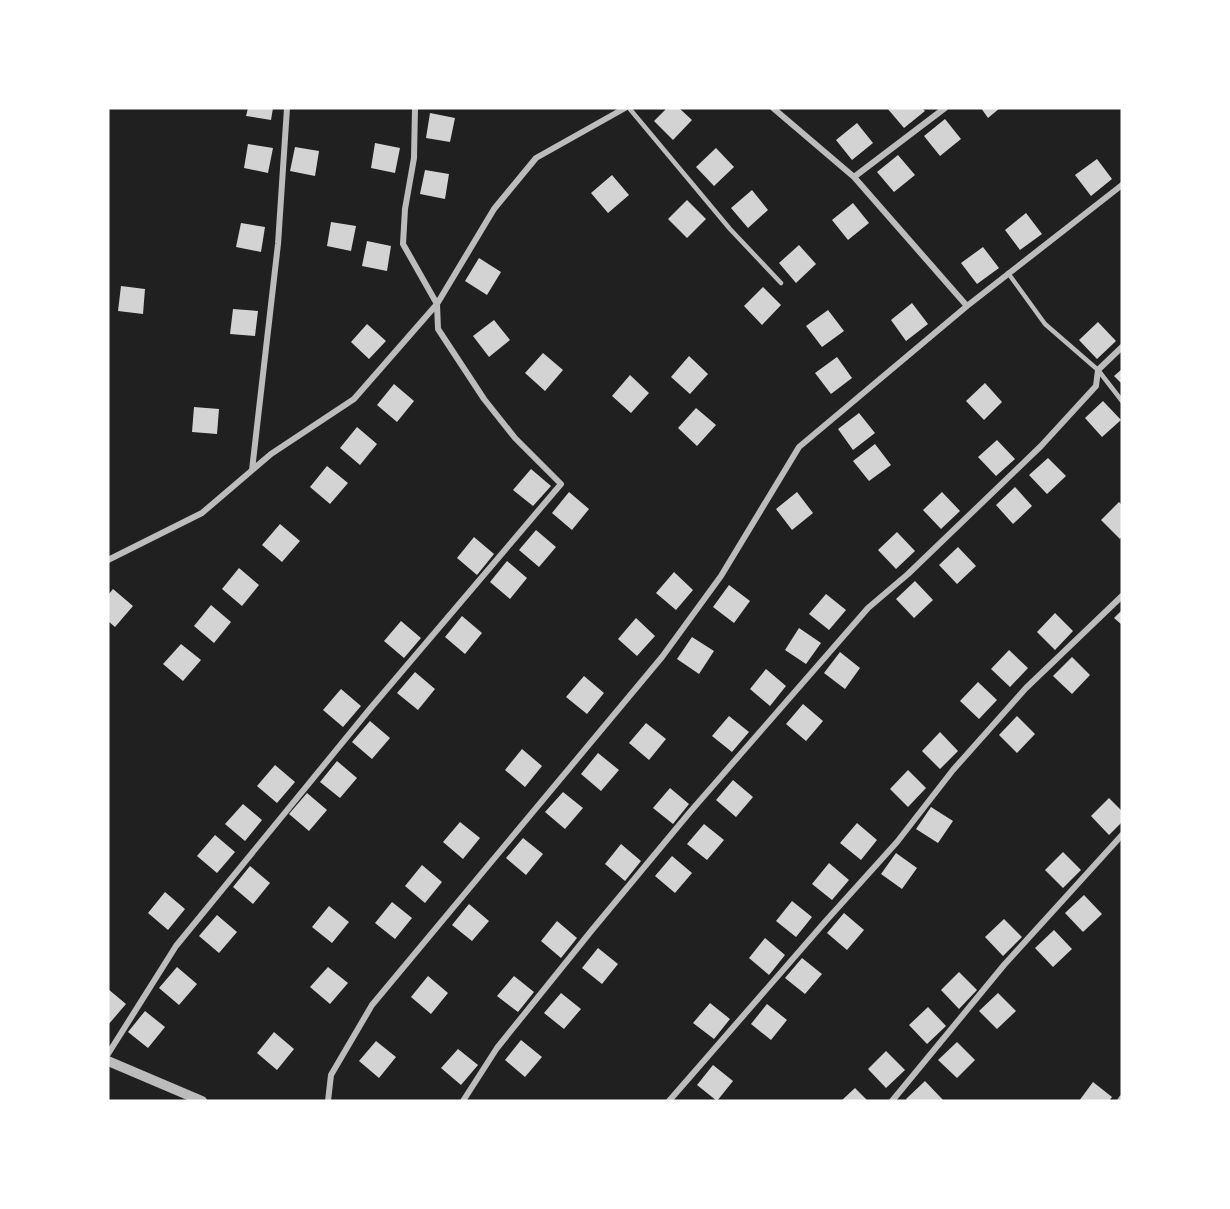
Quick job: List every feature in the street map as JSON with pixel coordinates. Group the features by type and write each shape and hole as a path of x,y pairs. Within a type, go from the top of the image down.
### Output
{"street":[{"path":"252,471 278,244 287,108"},
{"path":"108,1054 176,946 354,728 561,484 515,438 484,399 438,329 437,304 403,244 405,209 414,158 416,108"},
{"path":"108,560 202,513 271,453 354,399 437,304 494,208 536,158 627,108"},
{"path":"773,108 855,177 967,306"},
{"path":"855,177 945,108"},
{"path":"328,1101 331,1075 372,1005 662,657 722,576 799,447 967,306 1122,185"},
{"path":"463,1101 497,1048 690,812 868,608 908,574 1041,446 1096,386 1098,370 1122,347"},
{"path":"669,1101 816,931 897,842 953,771 1026,688 1122,596"},
{"path":"892,1101 1004,965 1122,835"},
{"path":"108,1061 202,1101"}],"lane":[{"path":"627,108 730,229 781,283"},
{"path":"1008,273 1045,324 1098,370 1122,401"}],"shaded area":[{"path":"108,108 1122,108 1122,1101 108,1101"}],"building":[{"path":"248,108 273,108 271,120 246,116"},
{"path":"667,108 679,108 692,120 673,140 654,121"},
{"path":"887,108 922,108 925,111 904,128"},
{"path":"981,108 1000,108 988,118"},
{"path":"430,113 455,118 450,142 426,138"},
{"path":"945,119 961,139 940,156 924,136"},
{"path":"857,123 873,143 852,160 836,140"},
{"path":"375,143 400,148 395,173 371,168"},
{"path":"248,144 273,148 268,173 244,168"},
{"path":"295,147 319,151 315,176 290,171"},
{"path":"716,148 734,167 714,186 696,167"},
{"path":"898,155 915,175 894,192 877,172"},
{"path":"1097,159 1112,179 1091,196 1075,175"},
{"path":"425,170 449,174 445,199 420,194"},
{"path":"612,175 629,195 608,213 591,193"},
{"path":"752,190 768,210 748,228 731,208"},
{"path":"687,200 706,219 687,238 668,219"},
{"path":"853,203 869,223 848,240 832,220"},
{"path":"1026,213 1042,234 1020,250 1005,230"},
{"path":"331,222 356,226 351,251 327,246"},
{"path":"241,223 265,227 261,252 236,247"},
{"path":"367,241 391,246 387,271 362,266"},
{"path":"799,245 816,264 796,283 779,263"},
{"path":"983,247 999,268 977,284 961,263"},
{"path":"479,258 501,272 487,295 465,281"},
{"path":"121,286 145,289 143,314 118,311"},
{"path":"763,287 781,305 762,325 744,306"},
{"path":"912,303 928,324 906,341 891,320"},
{"path":"233,309 258,311 255,336 230,334"},
{"path":"828,310 844,331 822,347 806,326"},
{"path":"494,320 510,340 489,357 473,336"},
{"path":"1098,322 1116,341 1097,359 1079,340"},
{"path":"367,324 386,341 369,359 351,342"},
{"path":"543,353 563,370 545,391 525,373"},
{"path":"689,356 708,374 690,394 671,377"},
{"path":"837,357 852,378 831,394 815,373"},
{"path":"1122,369 1122,384 1114,376"},
{"path":"630,375 649,393 631,413 612,396"},
{"path":"985,383 1002,402 984,420 966,401"},
{"path":"394,384 414,401 397,422 377,405"},
{"path":"1103,401 1121,420 1102,437 1085,418"},
{"path":"194,407 219,409 217,434 192,432"},
{"path":"696,408 716,425 697,446 678,428"},
{"path":"859,413 875,433 853,450 838,429"},
{"path":"357,427 377,444 360,465 340,448"},
{"path":"997,440 1015,459 996,476 978,457"},
{"path":"875,444 891,465 869,481 853,461"},
{"path":"1048,458 1066,476 1047,494 1029,475"},
{"path":"327,466 348,483 330,504 310,487"},
{"path":"531,469 551,486 533,506 513,490"},
{"path":"1015,487 1032,506 1013,524 996,505"},
{"path":"569,492 589,509 572,530 552,513"},
{"path":"797,492 813,513 792,530 776,509"},
{"path":"942,492 960,511 941,529 923,510"},
{"path":"1119,502 1122,505 1122,536 1120,539 1101,520"},
{"path":"280,524 300,541 282,562 262,545"},
{"path":"536,530 556,547 539,567 519,550"},
{"path":"897,532 915,551 896,569 878,550"},
{"path":"474,537 494,554 477,575 457,558"},
{"path":"958,547 976,566 957,584 939,565"},
{"path":"507,561 527,578 510,599 490,582"},
{"path":"239,568 259,585 242,606 222,589"},
{"path":"674,572 693,590 676,610 656,593"},
{"path":"915,581 933,600 914,618 896,599"},
{"path":"729,585 750,601 734,623 713,607"},
{"path":"113,589 133,606 115,627 108,621 108,595"},
{"path":"826,594 846,610 829,630 809,614"},
{"path":"211,605 231,622 214,643 194,626"},
{"path":"1122,610 1122,625 1114,618"},
{"path":"1055,613 1073,631 1055,650 1037,632"},
{"path":"462,616 482,633 465,654 445,637"},
{"path":"636,618 655,636 637,656 618,639"},
{"path":"401,621 421,638 404,658 384,641"},
{"path":"799,628 821,643 806,664 785,650"},
{"path":"692,637 714,651 699,674 677,659"},
{"path":"181,644 201,660 183,681 163,664"},
{"path":"1009,650 1028,668 1010,687 991,669"},
{"path":"840,652 860,668 845,689 824,673"},
{"path":"1072,657 1090,675 1072,694 1053,676"},
{"path":"766,669 786,686 770,706 750,689"},
{"path":"415,672 435,689 418,710 397,693"},
{"path":"584,676 604,693 587,714 566,697"},
{"path":"978,682 997,700 979,719 960,701"},
{"path":"341,689 361,706 343,727 323,710"},
{"path":"803,704 823,721 806,741 786,724"},
{"path":"729,716 749,732 732,752 712,736"},
{"path":"1017,716 1035,734 1017,753 999,735"},
{"path":"370,721 390,738 372,759 352,742"},
{"path":"646,723 666,739 649,760 629,743"},
{"path":"940,732 958,751 940,769 922,751"},
{"path":"522,749 542,766 525,787 505,770"},
{"path":"598,753 619,770 601,791 581,774"},
{"path":"337,761 357,778 340,798 320,782"},
{"path":"275,765 295,782 277,803 257,786"},
{"path":"908,770 926,788 908,807 890,789"},
{"path":"733,780 753,797 736,817 716,800"},
{"path":"670,788 689,804 673,824 653,808"},
{"path":"563,792 583,808 565,829 545,812"},
{"path":"307,793 327,810 309,831 289,814"},
{"path":"1109,798 1122,811 1122,822 1109,835 1091,816"},
{"path":"243,804 262,820 245,841 225,824"},
{"path":"931,807 953,821 938,843 916,829"},
{"path":"460,822 480,838 463,859 443,842"},
{"path":"857,823 877,840 861,860 840,843"},
{"path":"704,824 724,840 707,860 687,844"},
{"path":"215,835 235,852 217,873 197,856"},
{"path":"523,838 543,854 526,875 506,858"},
{"path":"621,844 641,861 625,881 605,864"},
{"path":"1063,852 1081,870 1063,888 1045,870"},
{"path":"896,853 917,868 902,889 881,874"},
{"path":"672,856 692,873 675,893 655,876"},
{"path":"829,863 849,880 832,900 812,884"},
{"path":"422,865 442,882 425,903 405,886"},
{"path":"250,866 270,883 253,904 233,887"},
{"path":"165,892 185,909 168,930 148,913"},
{"path":"1084,895 1102,914 1083,932 1065,913"},
{"path":"792,901 812,917 796,937 776,921"},
{"path":"392,902 412,918 395,939 375,923"},
{"path":"469,904 489,921 472,941 452,925"},
{"path":"329,906 349,922 332,943 312,927"},
{"path":"844,913 864,930 847,950 827,933"},
{"path":"217,915 237,932 219,953 199,936"},
{"path":"1004,919 1022,937 1003,956 985,937"},
{"path":"557,921 577,938 561,958 541,941"},
{"path":"1054,930 1072,949 1053,967 1035,948"},
{"path":"765,938 785,955 769,975 749,958"},
{"path":"598,948 618,964 602,984 582,968"},
{"path":"802,958 822,974 805,994 785,978"},
{"path":"177,967 197,984 179,1005 159,988"},
{"path":"328,967 348,983 330,1004 310,987"},
{"path":"959,972 977,990 959,1009 941,990"},
{"path":"428,976 448,993 431,1014 411,997"},
{"path":"514,976 534,992 518,1012 497,996"},
{"path":"108,989 126,1004 108,1025"},
{"path":"561,993 581,1009 564,1029 544,1013"},
{"path":"998,993 1016,1011 997,1029 979,1011"},
{"path":"710,1003 730,1019 714,1039 693,1023"},
{"path":"767,1004 787,1020 771,1040 751,1024"},
{"path":"928,1007 946,1026 927,1044 909,1025"},
{"path":"145,1011 165,1027 148,1048 128,1032"},
{"path":"274,1032 294,1049 277,1070 257,1053"},
{"path":"521,1040 542,1057 525,1077 505,1060"},
{"path":"376,1041 396,1057 379,1078 359,1061"},
{"path":"957,1042 975,1060 957,1078 938,1060"},
{"path":"458,1049 478,1065 461,1085 441,1068"},
{"path":"886,1051 905,1070 886,1088 868,1069"},
{"path":"713,1065 733,1081 717,1101 697,1085"},
{"path":"925,1081 943,1100 908,1101 906,1099"},
{"path":"1093,1082 1112,1097 1109,1101 1079,1101"},
{"path":"855,1088 868,1101 841,1101"}]}
